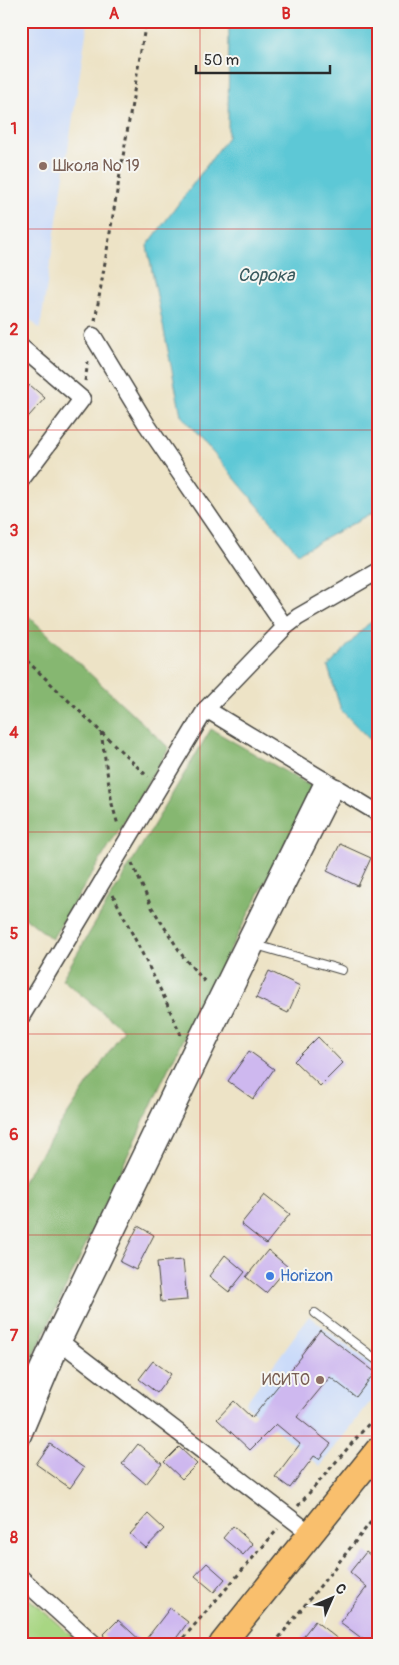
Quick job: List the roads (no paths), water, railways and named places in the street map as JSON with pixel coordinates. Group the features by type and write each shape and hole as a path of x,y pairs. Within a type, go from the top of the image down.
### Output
{"main road":[{"path":"222,1644 378,1450"}],"street":[{"path":"93,336 147,425 285,627"},
{"path":"21,347 82,399 21,480"},
{"path":"21,1017 206,709 285,627 298,617 378,571"},
{"path":"206,709 378,812"},
{"path":"21,1440 62,1344 256,945 330,784"},
{"path":"21,1406 217,996 330,784"},
{"path":"62,1344 312,1534"},
{"path":"21,1578 94,1644"}],"lane":[{"path":"256,945 342,970"},
{"path":"315,1313 378,1361"}],"water":[{"name":"Сорока","path":"229,21 378,21 378,510 298,553 181,415 147,246 228,137"},
{"path":"378,618 378,748 341,710 328,667 367,625"}],"place":[{"name":"Школа № 19","path":"43,166"},
{"name":"Horizon","path":"270,1276"},
{"name":"ИСИТО","path":"320,1380"}]}
